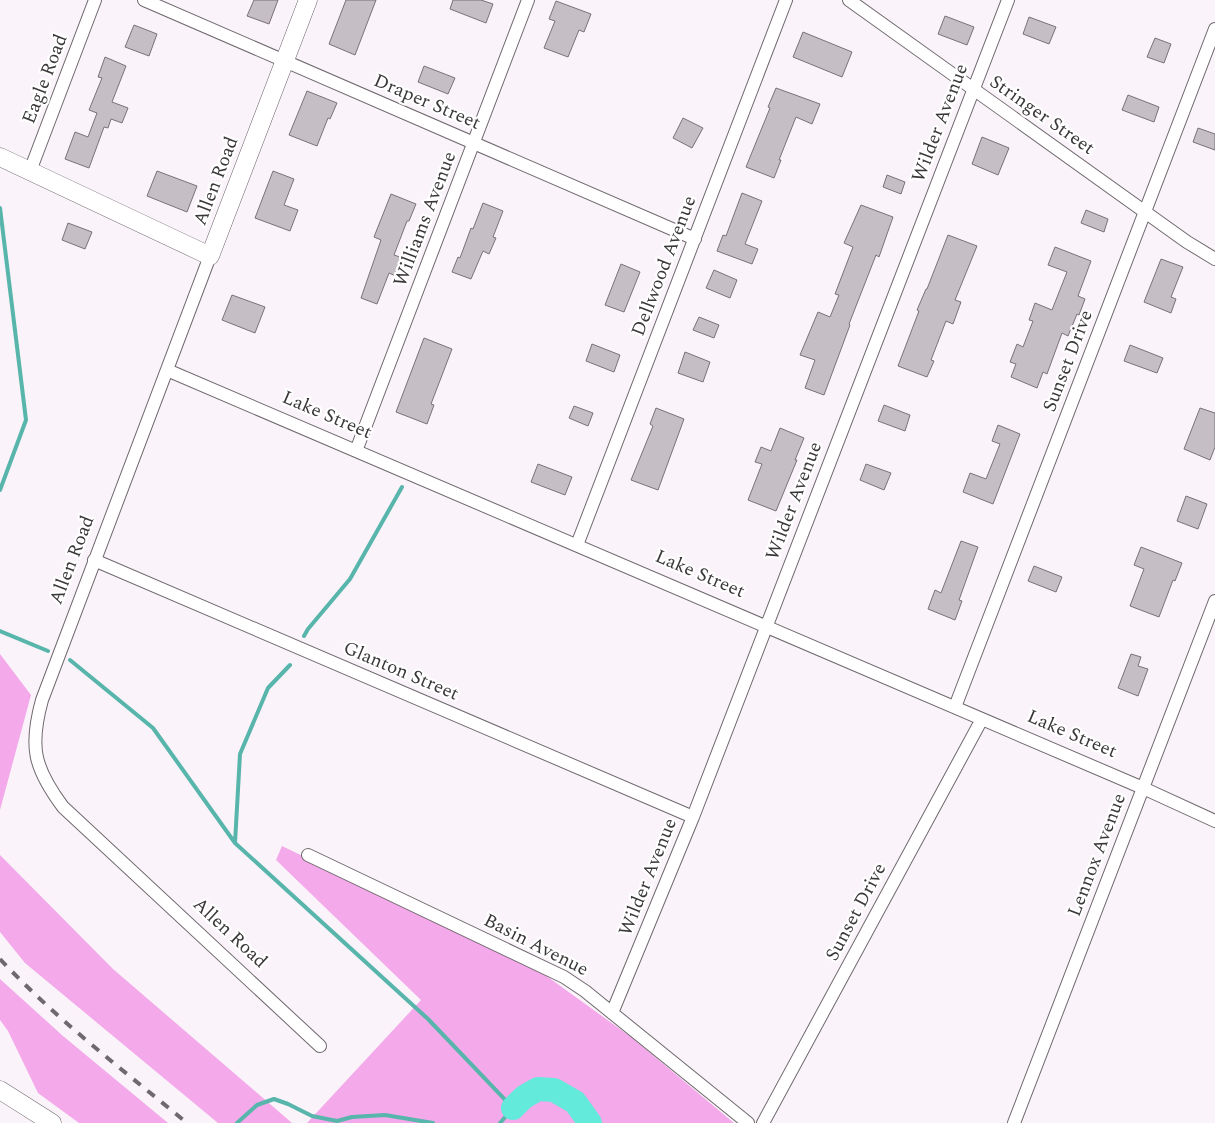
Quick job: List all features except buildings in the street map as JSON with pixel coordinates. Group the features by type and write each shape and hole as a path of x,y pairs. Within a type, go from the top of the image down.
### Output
{"street":[{"name":"Eagle Road","path":"30,171 95,0"},
{"name":"Draper Street","path":"144,0 695,239"},
{"name":"Allen Road","path":"308,0 42,700 36,720 34,740 36,758 42,774 51,791 63,807 320,1046"},
{"name":"Williams Avenue","path":"356,451 528,0"},
{"name":"Dellwood Avenue","path":"577,545 786,0"},
{"name":"Stringer Street","path":"848,0 1187,242 1215,259"},
{"name":"Wilder Avenue","path":"612,1013 693,817 1008,0"},
{"name":"Sunset Drive","path":"955,707 1215,29"},
{"path":"0,157 210,256"},
{"name":"Lake Street","path":"167,370 955,707 1215,821"},
{"name":"Glanton Street","path":"94,560 693,817"},
{"name":"Lennox Avenue","path":"1014,1123 1215,601"},
{"name":"Sunset Drive","path":"763,1123 982,719"},
{"name":"Basin Avenue","path":"308,855 542,966 585,991 748,1123"},
{"path":"0,1090 52,1123"}],"shaded area":[{"path":"0,654 31,695 0,810"},
{"path":"282,846 541,972 631,1037 734,1123 307,1123 421,1000 276,860"},
{"path":"0,855 113,969 292,1123 218,1123 25,963 0,932"},
{"path":"0,979 63,1036 168,1123 79,1123 38,1093 8,1031 0,1020"}],"waterway":[{"path":"0,208 26,420 0,490"},
{"path":"304,636 350,579 402,487"},
{"path":"0,631 48,651"},
{"path":"70,660 153,728 235,843 428,1019 513,1108 500,1123"},
{"path":"235,843 240,754 268,688 290,665"},
{"path":"513,1108 524,1097 538,1089 554,1090 575,1102 590,1123"},
{"path":"237,1123 257,1105 274,1099 312,1116 337,1121 352,1117 385,1115 433,1123"}],"railway":[{"path":"0,959 67,1024 187,1123"}]}
